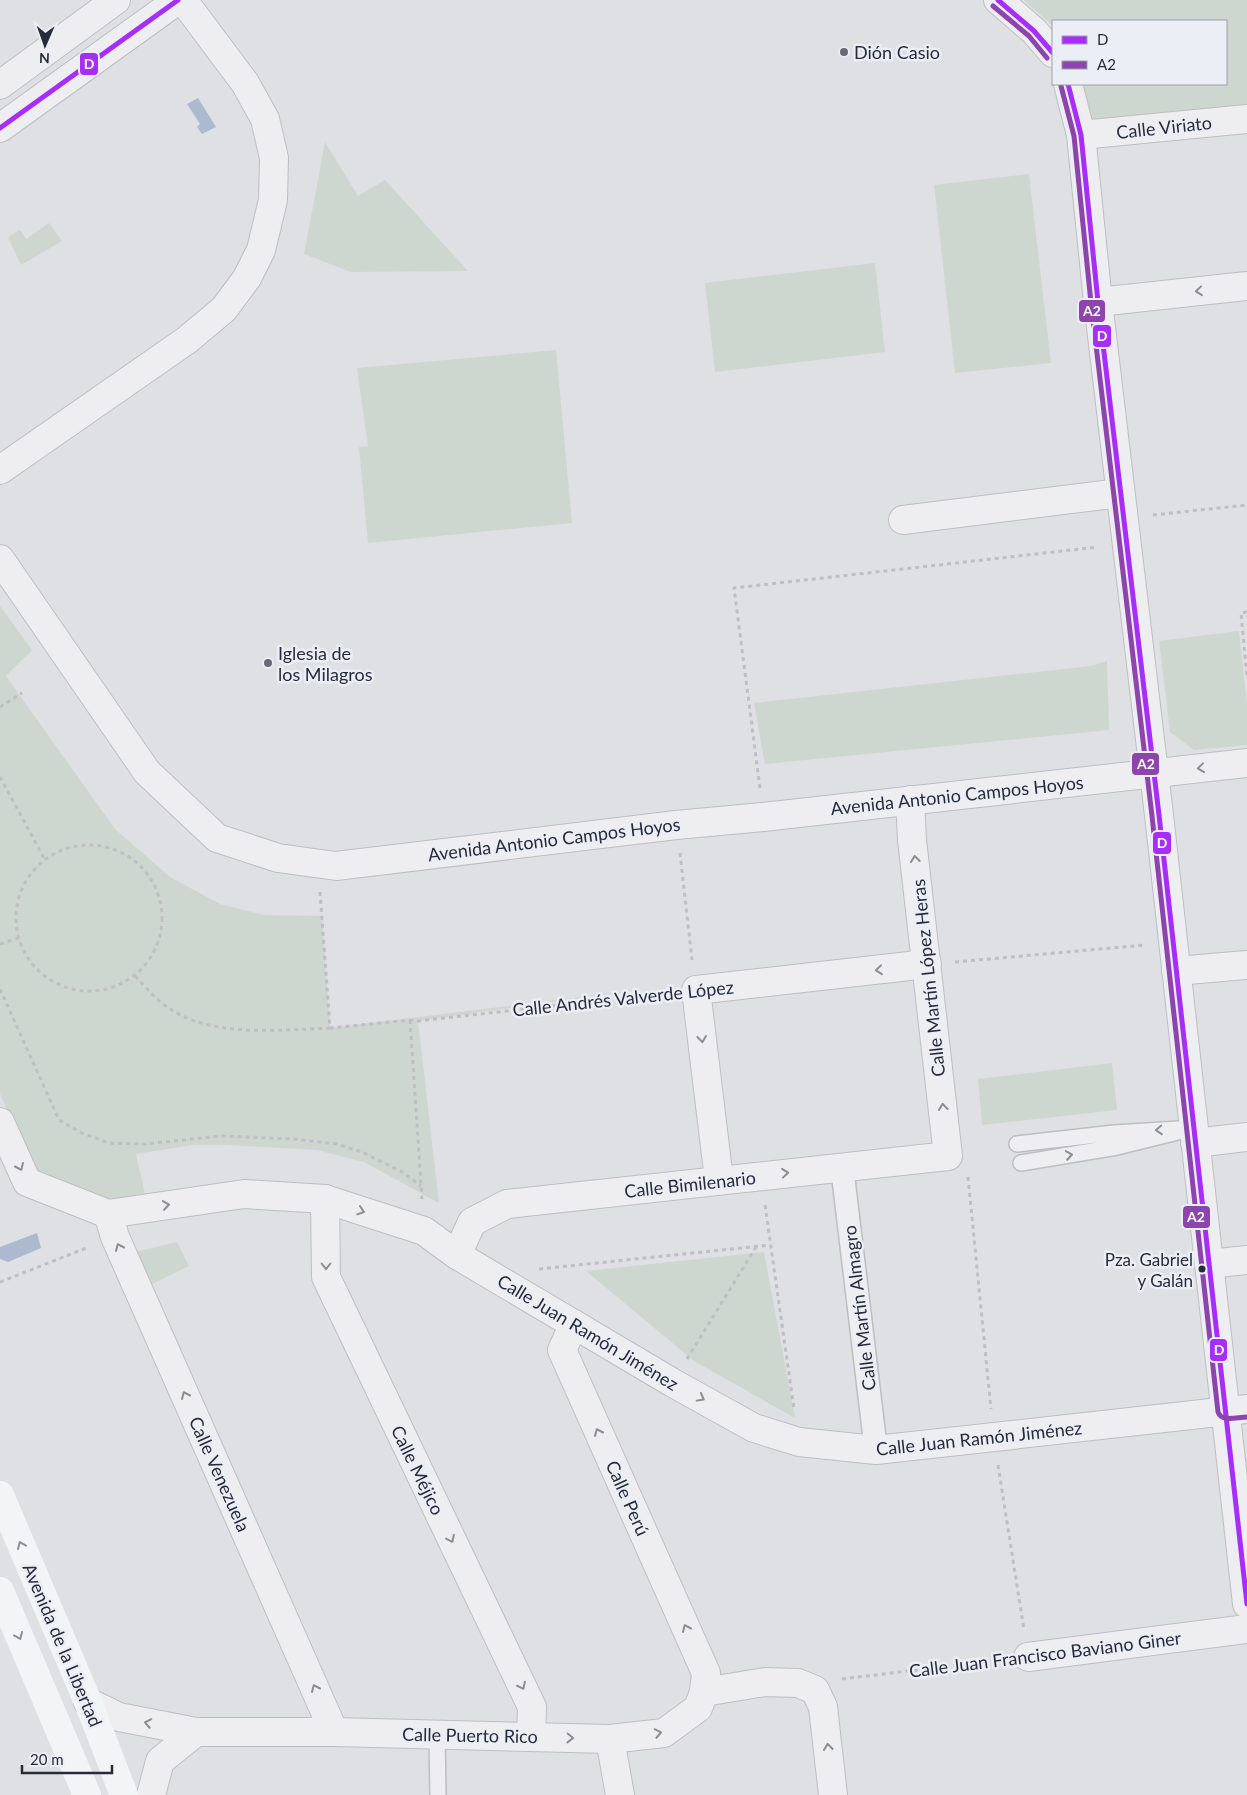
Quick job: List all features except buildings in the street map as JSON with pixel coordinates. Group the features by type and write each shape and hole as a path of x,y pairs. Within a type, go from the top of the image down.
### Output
{"main road":[{"name":"Avenida de la Libertad","path":"0,1495 88,1702 124,1795"},
{"name":"Avenida de la Libertad","path":"0,1591 87,1795"}],"street":[{"path":"0,85 116,0"},
{"path":"0,128 178,0"},
{"path":"0,470 187,340 224,309 247,278 261,250 273,200 274,158 264,119 245,83 183,0"},
{"path":"998,0 1034,31 1052,51"},
{"path":"1068,85 1080,135 1209,1264 1236,1410 1247,1604"},
{"name":"Calle Viriato","path":"1080,135 1247,119"},
{"path":"1098,302 1247,286"},
{"path":"903,520 1123,518"},
{"name":"Avenida Antonio Campos Hoyos","path":"0,559 147,772 217,838 278,858 336,866 676,825 1247,763"},
{"name":"Calle Martín López Heras","path":"910,800 912,840 948,1156"},
{"name":"Calle Andrés Valverde López","path":"696,990 927,964"},
{"path":"1176,971 1247,965"},
{"path":"696,990 719,1180"},
{"name":"Calle Juan Ramón Jiménez","path":"0,1122 27,1182 112,1225 244,1194 325,1199 424,1231 457,1255 754,1428 799,1442 876,1450 1236,1410"},
{"path":"1195,1136 1247,1137"},
{"name":"Calle Bimilenario","path":"457,1255 472,1222 507,1204 948,1156"},
{"name":"Calle Martín Almagro","path":"842,1167 876,1450"},
{"name":"Calle Méjico","path":"325,1199 326,1277 532,1707 531,1737"},
{"name":"Calle Venezuela","path":"112,1225 334,1732"},
{"path":"1209,1264 1247,1260"},
{"name":"Calle Perú","path":"574,1324 562,1350 705,1682"},
{"name":"Calle Juan Francisco Baviano Giner","path":"1028,1657 1247,1629"},
{"path":"705,1682 798,1683 815,1690 823,1707 833,1795"},
{"name":"Calle Puerto Rico","path":"88,1702 120,1717 196,1732 334,1732 610,1739 664,1733 698,1708 705,1682"},
{"path":"151,1795 160,1761 196,1732"},
{"path":"610,1739 620,1795"}],"lane":[{"path":"1017,1144 1114,1133 1195,1136"},
{"path":"1021,1163 1195,1136"},
{"path":"436,1734 438,1795"}],"path":[{"path":"763,817 734,588 1123,518 1247,504"},
{"path":"1247,612 1241,613 1247,677"},
{"path":"0,707 22,693"},
{"path":"0,777 44,858"},
{"path":"676,825 696,990"},
{"path":"88,844 115,848 139,863 158,892 164,918 157,949 135,976 108,989 83,992 57,985 32,965 18,938 15,915 22,885 44,858 60,850 88,844"},
{"path":"318,863 330,1028"},
{"path":"0,944 18,938"},
{"path":"927,964 1173,942"},
{"name":"Calle Andrés Valverde López","path":"135,976 163,1004 190,1019 219,1027 259,1030 330,1028 410,1020 418,1021 696,990"},
{"path":"0,989 59,1120 82,1133 109,1143 145,1144 221,1136 293,1139 337,1144 362,1152 402,1172 421,1186"},
{"path":"410,1020 424,1231"},
{"path":"948,1156 967,1157 994,1438 1028,1657"},
{"path":"762,1176 770,1245 799,1442"},
{"path":"0,1282 112,1225"},
{"path":"535,1269 770,1245"},
{"path":"673,1382 756,1246"},
{"name":"Calle Juan Francisco Baviano Giner","path":"843,1679 1028,1657"}],"shaded area":[{"path":"1024,0 1247,0 1247,113 1086,128 1081,85 1227,85 1227,20 1052,20 1052,25"},
{"path":"325,142 358,196 385,180 468,271 351,272 304,254"},
{"path":"1029,174 1051,363 955,373 934,185"},
{"path":"49,223 62,241 21,265 8,237 20,230 26,239"},
{"path":"875,263 885,352 715,372 705,283"},
{"path":"556,350 572,523 368,543 359,447 368,446 357,368"},
{"path":"0,606 32,650 6,676 115,829 170,877 220,904 264,915 322,916 330,1028 636,990 418,1021 439,1203 364,1162 317,1150 193,1145 136,1154 145,1194 103,1199 54,1181 34,1169 0,1094"},
{"path":"1239,631 1247,705 1247,745 1194,750 1170,732 1159,641"},
{"path":"1107,661 1109,730 765,764 754,703 1091,666"},
{"path":"1112,1063 1117,1110 982,1125 978,1079"},
{"path":"177,1242 189,1266 148,1286 135,1252"},
{"path":"764,1252 795,1418 694,1361 586,1271"}],"water":[{"path":"198,98 216,127 202,134 197,127 200,124 187,104"},
{"path":"37,1233 41,1248 8,1262 0,1259 0,1247"}],"transit line":[{"name":"D","path":"0,128 178,0"},
{"name":"D","path":"998,0 1034,31 1052,52"},
{"name":"A2","path":"993,6 1029,36 1047,58"},
{"name":"D","path":"1068,85 1081,135 1098,302 1159,815 1247,1604"},
{"name":"A2","path":"1061,86 1074,136 1091,303 1152,816 1218,1412 1223,1417 1230,1419 1247,1417"}],"place":[{"name":"Dión Casio","path":"844,52"},
{"name":"Iglesia de los Milagros","path":"268,663"},
{"name":"Pza. Gabriel y Galán","path":"1202,1269"}]}
